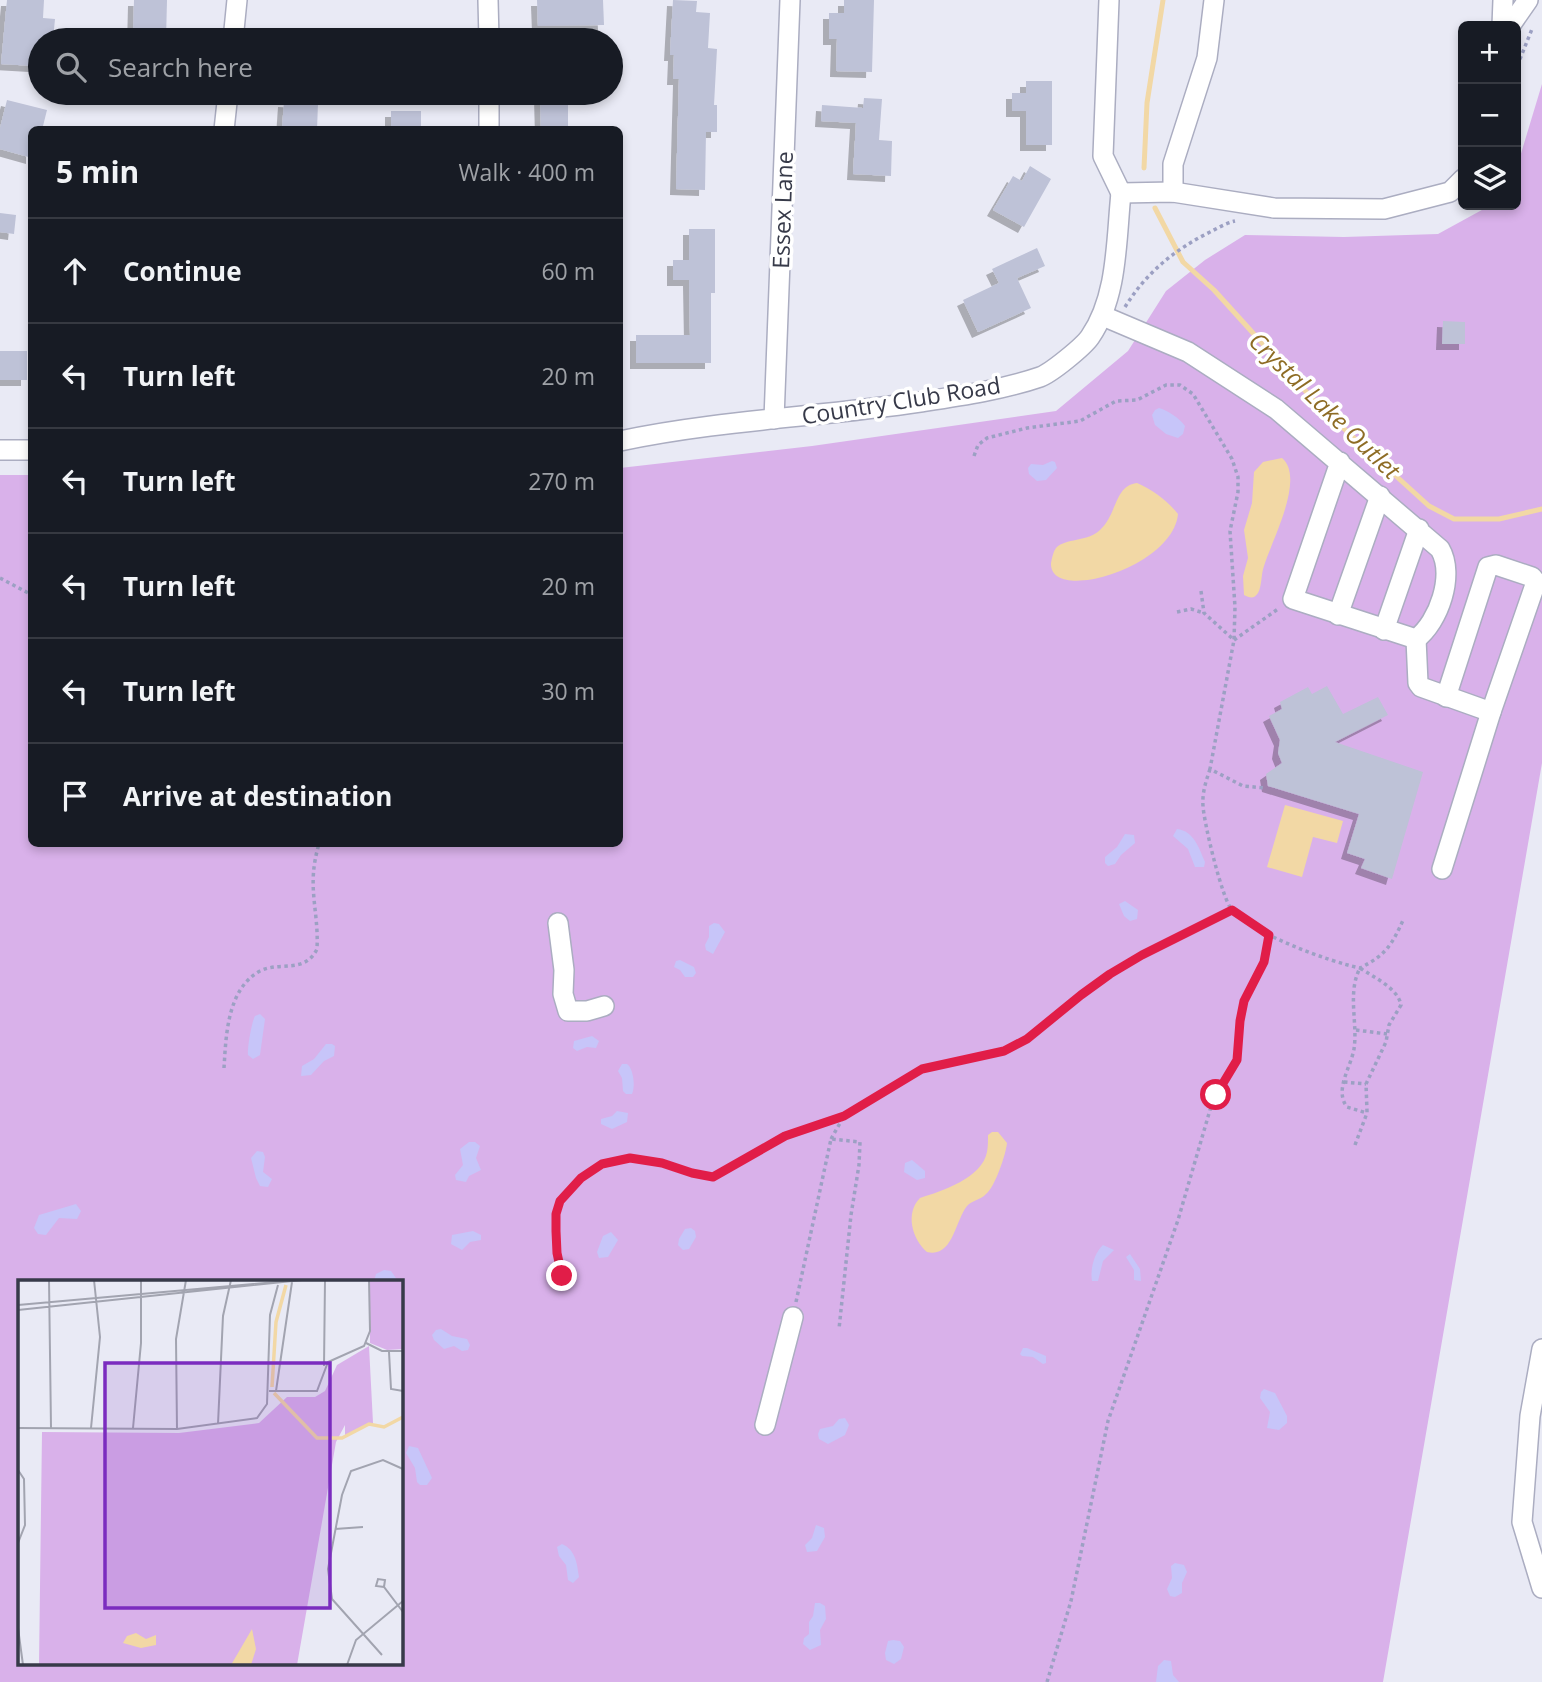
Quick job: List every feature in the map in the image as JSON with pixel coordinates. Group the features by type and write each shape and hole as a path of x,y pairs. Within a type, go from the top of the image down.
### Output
{"street":[{"path":"234,28 237,0"},
{"path":"488,0 489,28"},
{"name":"Essex Lane","path":"774,419 790,0"},
{"path":"1109,0 1103,156 1121,193 1173,192 1274,208 1384,209 1450,192 1458,184"},
{"path":"1173,192 1173,163 1207,58 1214,0"},
{"path":"1502,21 1503,0"},
{"path":"1513,21 1528,0"},
{"path":"224,126 227,105"},
{"path":"489,105 489,126"},
{"name":"Country Club Road","path":"623,440 713,425 876,408 965,395 1043,376 1088,340 1103,316 1112,281 1121,193"},
{"path":"1103,316 1188,352 1276,409 1440,549 1446,560 1446,583 1433,619 1426,632 1416,639"},
{"path":"0,450 28,450"},
{"path":"1340,462 1293,600 1416,639"},
{"path":"1338,615 1380,496"},
{"path":"1384,630 1419,529"},
{"path":"1442,869 1491,712 1536,583 1532,577 1496,565 1488,567 1447,697"},
{"path":"1416,639 1418,683 1421,687 1491,712"},
{"path":"558,923 564,970 563,994 568,1010 587,1012 604,1006"},
{"path":"765,1424 793,1318"},
{"path":"1542,1349 1530,1416 1522,1522 1542,1588"}],"path":[{"path":"1521,57 1534,24"},
{"path":"1168,258 1187,245"},
{"path":"974,456 978,445 987,438 1027,428 1080,421 1116,401 1137,400 1174,383 1187,388 1193,394 1223,442 1238,477 1238,492 1230,531 1235,607 1234,640 1210,769 1203,788 1203,806 1213,853 1232,910 1269,935 1344,965 1360,968 1385,985 1401,1002 1366,1084 1367,1114 1355,1145"},
{"path":"0,578 28,593"},
{"path":"1201,591 1204,613"},
{"path":"1234,640 1280,607"},
{"path":"1177,612 1191,609 1204,613 1234,640"},
{"path":"1210,769 1242,786 1265,788"},
{"path":"224,1068 233,1004 252,976 271,967 302,964 313,957 317,949 311,881 317,847"},
{"path":"562,1276 556,1231 556,1214 560,1201 581,1178 602,1164 630,1158 662,1163 713,1177 785,1136 844,1116 922,1069 1004,1051 1027,1039 1110,974 1232,910"},
{"path":"1367,1114 1344,1104 1344,1082 1352,1059 1356,1030 1354,979 1360,968 1382,956 1390,947 1404,918"},
{"path":"1047,1682 1071,1601 1108,1421 1178,1220 1210,1110 1237,1060 1244,1001 1264,962 1269,935"},
{"path":"1356,1030 1387,1034"},
{"path":"1344,1082 1366,1084"},
{"path":"793,1318 831,1139 844,1116"},
{"path":"831,1139 860,1142 839,1329"}],"shaded area":[{"path":"1542,84 1542,763 1383,1682 0,1682 0,475 28,475 28,847 623,847 623,468 812,446 1056,411 1128,351 1166,291 1205,260 1245,235 1344,237 1438,234 1482,210 1521,210 1521,153"},
{"path":"1282,458 1288,467 1289,495 1264,566 1258,593 1250,597 1244,595 1243,576 1248,558 1244,530 1252,503 1254,472 1263,462"},
{"path":"1137,483 1159,496 1178,514 1171,533 1156,550 1135,564 1112,574 1089,580 1069,580 1056,575 1051,563 1056,548 1100,530 1124,489"},
{"path":"1285,805 1343,821 1337,843 1313,837 1302,877 1267,867"},
{"path":"998,1132 1007,1143 993,1185 984,1196 967,1206 948,1244 936,1252 927,1252 917,1240 912,1226 915,1204 920,1198 960,1182 978,1169 984,1161 988,1135"}],"sand":[{"path":"1159,408 1173,415 1185,426 1183,434 1178,438 1166,434 1155,425 1152,415"},
{"path":"1052,461 1057,468 1046,480 1037,481 1029,474 1028,468 1031,464 1043,465"},
{"path":"1177,829 1188,833 1195,841 1205,862 1204,867 1195,867 1188,849 1173,836"},
{"path":"1125,834 1134,835 1135,843 1115,864 1108,866 1105,857 1117,847"},
{"path":"1125,901 1138,910 1137,919 1130,921 1124,916 1119,904"},
{"path":"719,924 725,932 713,954 706,950 705,945 709,937 709,926"},
{"path":"680,960 694,967 696,973 693,977 685,977 674,967 676,961"},
{"path":"260,1014 265,1019 260,1055 253,1059 248,1055 249,1041 255,1016"},
{"path":"592,1036 599,1041 596,1048 587,1047 577,1051 573,1048 574,1041"},
{"path":"326,1044 335,1046 334,1056 324,1061 311,1075 301,1076 302,1066 314,1059"},
{"path":"622,1064 627,1064 632,1073 632,1094 623,1091 622,1078 618,1071"},
{"path":"617,1111 628,1113 627,1122 612,1129 601,1124 601,1119 612,1116"},
{"path":"469,1142 480,1146 476,1158 481,1170 469,1176 466,1182 456,1180 455,1175 463,1165 460,1149"},
{"path":"257,1151 263,1152 263,1172 272,1179 268,1187 260,1186 256,1178 251,1158"},
{"path":"912,1160 925,1171 925,1178 917,1180 904,1172 905,1163"},
{"path":"76,1204 81,1211 77,1219 59,1218 46,1235 38,1234 34,1228 39,1215"},
{"path":"691,1228 696,1237 689,1249 683,1250 678,1245 679,1239 685,1229"},
{"path":"473,1231 481,1235 481,1240 470,1242 462,1250 451,1244 452,1235"},
{"path":"611,1232 618,1240 608,1257 599,1258 597,1252 603,1236"},
{"path":"1103,1245 1114,1250 1103,1261 1098,1281 1092,1281 1093,1262"},
{"path":"1130,1254 1140,1269 1141,1281 1134,1280 1134,1270 1126,1257"},
{"path":"384,1270 391,1271 397,1280 374,1280 376,1274"},
{"path":"441,1329 452,1336 467,1339 470,1345 468,1350 462,1351 454,1346 444,1349 432,1335"},
{"path":"1023,1348 1046,1356 1046,1363 1043,1364 1033,1357 1022,1356 1020,1354"},
{"path":"1264,1389 1275,1393 1287,1416 1287,1423 1279,1430 1267,1428 1270,1412 1260,1398"},
{"path":"845,1418 849,1425 845,1435 828,1444 819,1439 820,1429 833,1426 839,1419"},
{"path":"409,1446 418,1448 432,1478 427,1485 417,1482 415,1468 406,1453"},
{"path":"816,1525 824,1528 825,1537 817,1551 807,1552 805,1545 812,1538"},
{"path":"562,1544 570,1550 576,1562 579,1577 573,1583 568,1580 566,1565 559,1556 557,1547"},
{"path":"1175,1563 1184,1565 1187,1572 1182,1583 1182,1593 1175,1597 1170,1596 1167,1589 1172,1578 1171,1566"},
{"path":"815,1603 825,1606 826,1619 820,1630 821,1645 810,1650 803,1644 804,1638 809,1634 809,1622"},
{"path":"888,1641 900,1641 904,1647 901,1659 894,1664 886,1660 885,1653"},
{"path":"1164,1660 1171,1661 1173,1675 1179,1682 1156,1682 1158,1666"}],"building":[{"path":"7,0 44,0 43,18 55,19 54,28 28,28 28,66 1,64"},
{"path":"134,0 167,0 166,28 133,28"},
{"path":"537,0 603,0 604,25 538,26"},
{"path":"673,0 697,1 696,12 710,13 708,48 717,49 714,105 717,105 717,132 706,132 705,190 676,189 679,79 673,79 674,55 670,55"},
{"path":"844,0 874,0 872,72 836,71 837,39 829,39 829,13 844,13"},
{"path":"1026,81 1052,81 1052,145 1026,145 1026,111 1012,111 1012,93 1026,93"},
{"path":"864,98 882,99 879,140 892,141 891,176 853,174 856,123 821,121 822,105 863,108"},
{"path":"7,100 47,110 43,126 28,126 28,157 0,149 0,128"},
{"path":"284,105 318,105 317,126 282,126"},
{"path":"540,105 568,105 568,126 541,126"},
{"path":"391,111 421,111 421,126 391,126"},
{"path":"1030,166 1051,179 1024,227 993,210 1013,176 1022,181"},
{"path":"0,213 16,215 14,234 0,232"},
{"path":"689,229 715,229 711,363 636,363 636,335 690,335 689,280 673,280 673,260 689,260"},
{"path":"1037,248 1045,266 1017,278 1031,308 978,332 963,300 999,283 992,269"},
{"path":"1443,321 1465,322 1465,344 1442,344"},
{"path":"0,351 27,351 27,380 0,380"},
{"path":"1327,686 1343,714 1378,697 1388,715 1335,742 1423,772 1392,879 1361,868 1365,859 1347,853 1359,814 1268,786 1266,774 1282,763 1278,753 1280,740 1269,716 1282,709 1280,702 1308,687 1312,694"}],"waterway":[{"name":"Crystal Lake Outlet","path":"1144,168 1147,103 1163,0"},
{"name":"Crystal Lake Outlet","path":"1155,208 1183,262 1214,290 1320,407 1429,506 1454,519 1499,519 1542,509"}],"route":[{"path":"562,1276 556,1231 556,1214 560,1201 581,1178 602,1164 630,1158 662,1163 713,1177 785,1136 844,1116 922,1069 944,1062 1004,1051 1027,1039 1110,974 1232,910 1269,935 1264,962 1244,1001 1237,1060 1216,1095"}]}
